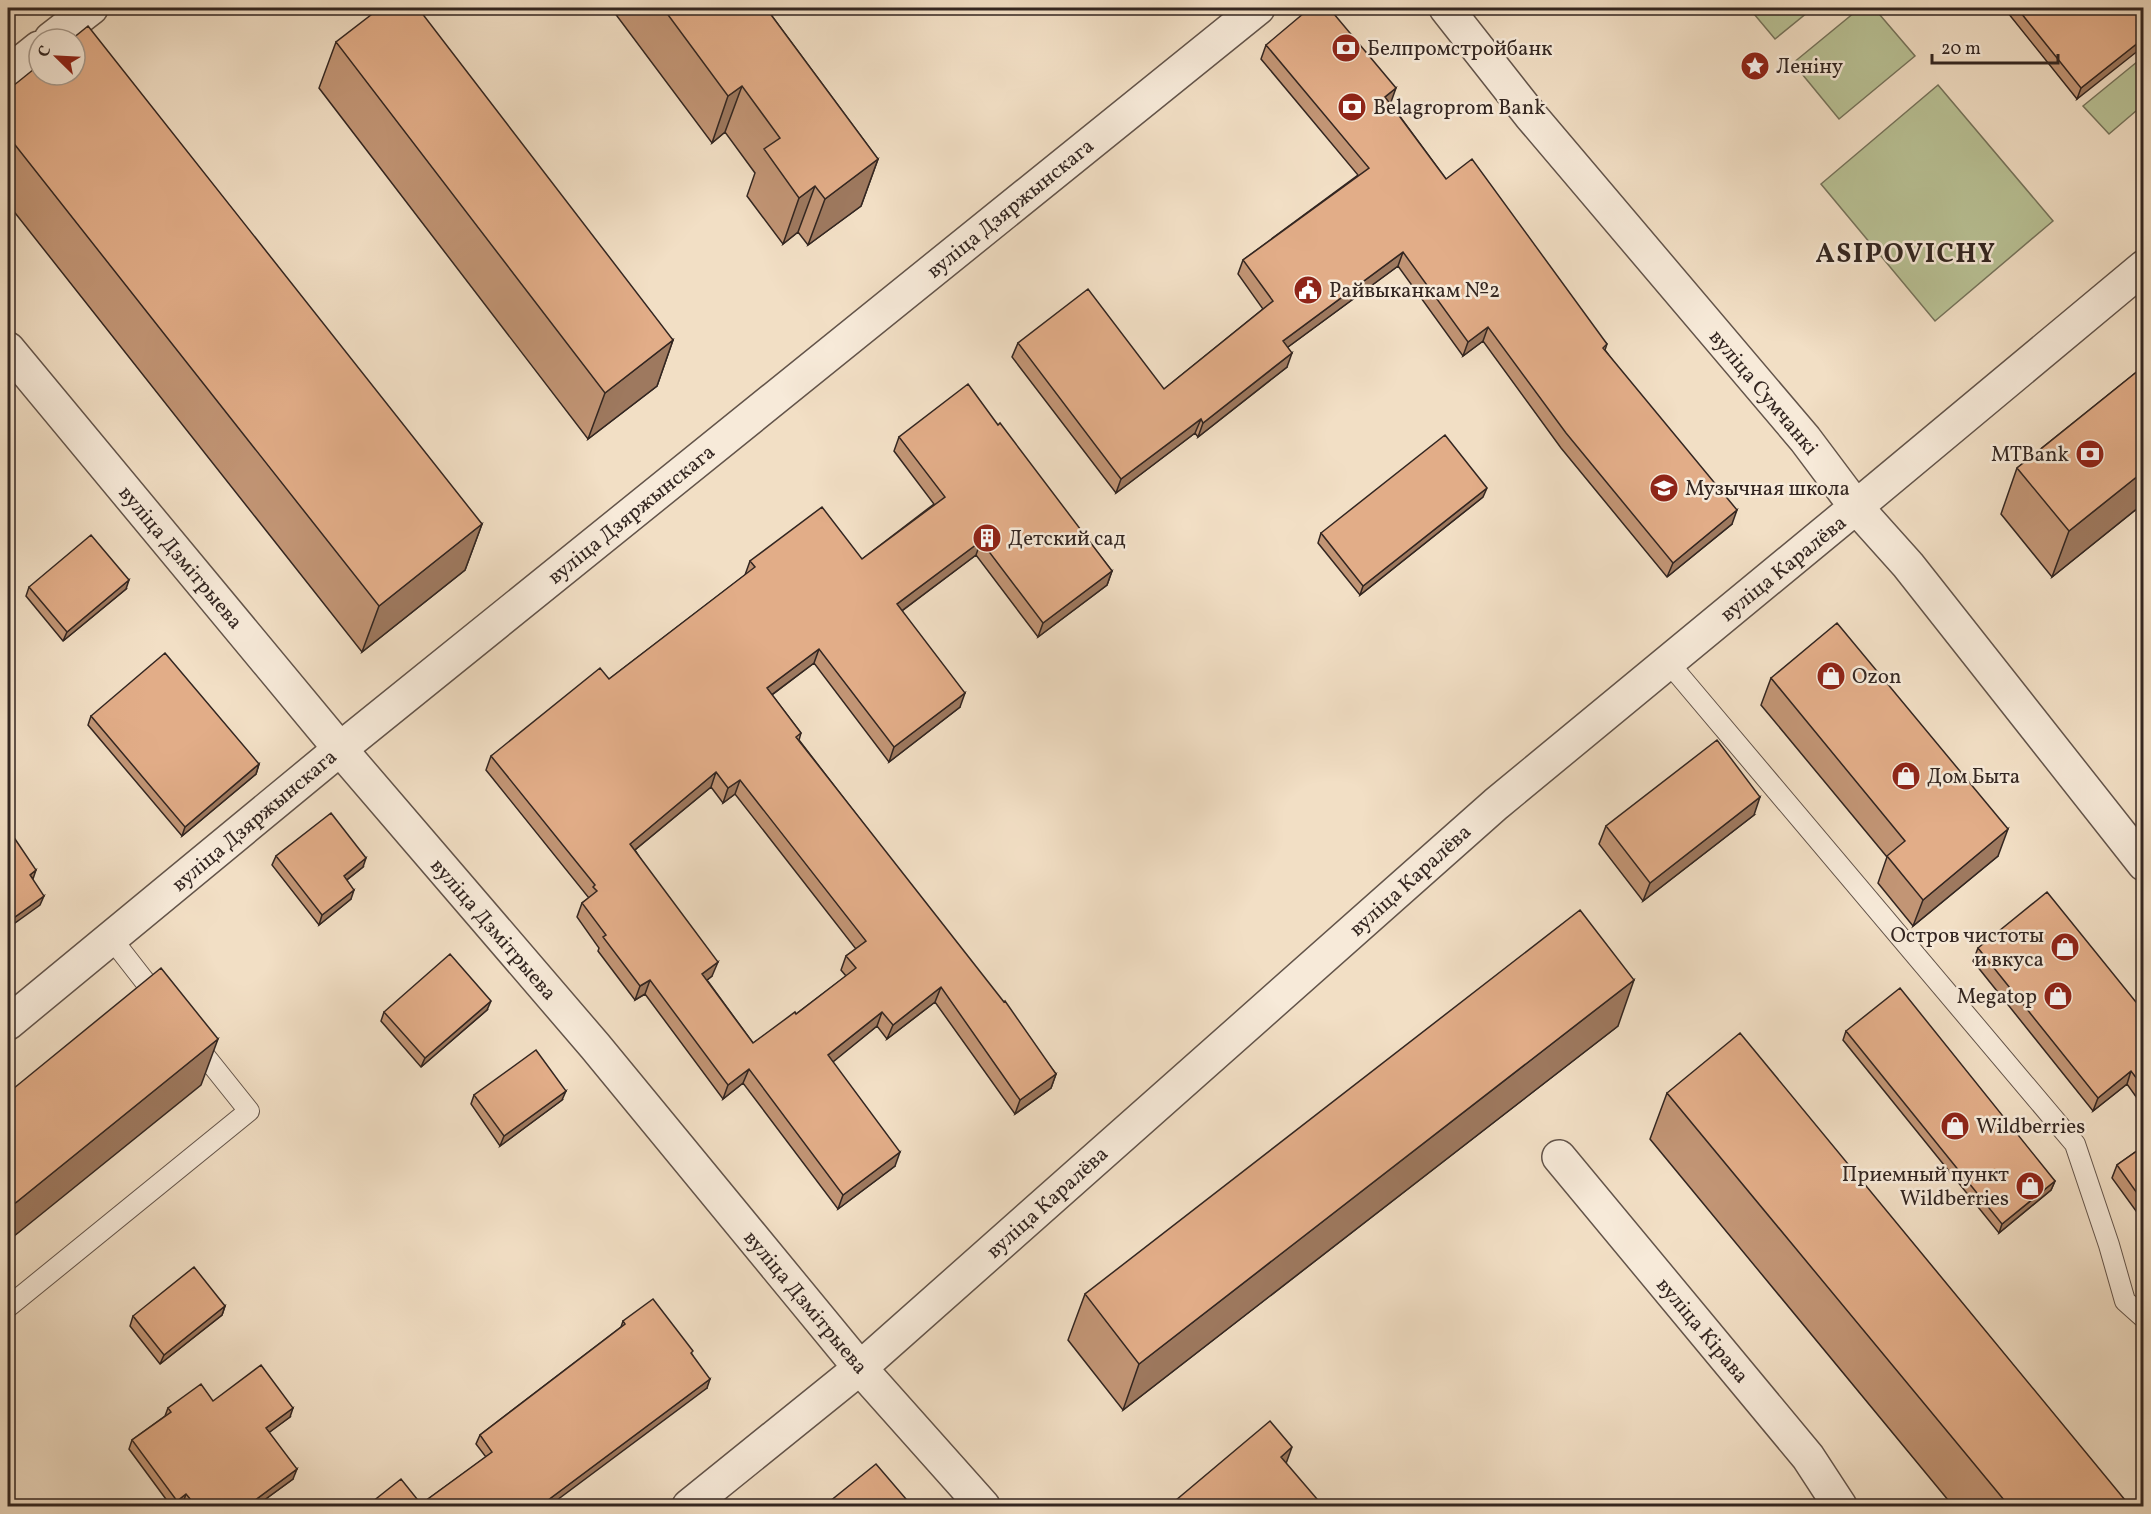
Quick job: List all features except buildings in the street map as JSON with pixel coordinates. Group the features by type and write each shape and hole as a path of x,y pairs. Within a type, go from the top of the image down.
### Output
{"street":[{"path":"66,27 91,8"},
{"name":"вуліца Дзяржынскага","path":"8,1023 340,749 1258,8"},
{"name":"вуліца Сумчанкі","path":"1446,8 1539,125 1805,439 1856,507 1908,565 2144,864"},
{"path":"8,73 27,58"},
{"name":"вуліца Каралёва","path":"689,1506 860,1368 1496,804 2144,267"},
{"name":"вуліца Дзмітрыева","path":"8,349 340,749 595,1046 860,1368 983,1506"},
{"name":"вуліца Кірава","path":"1559,1156 1808,1457 1840,1506"}],"lane":[{"path":"1668,662 2075,1143 2125,1301 2144,1318"},
{"path":"8,1307 249,1111 111,938"}],"green space":[{"path":"1749,8 1813,8 1775,39"},
{"path":"1860,8 1874,8 1915,56 1839,119 1793,63"},
{"path":"2143,57 2143,105 2109,134 2083,106"},
{"path":"1938,85 2053,221 1935,321 1821,184"}],"place":[{"name":"Белпромстройбанк","path":"1346,48"},
{"name":"Леніну","path":"1755,66"},
{"name":"Belagroprom Bank","path":"1352,107"},
{"name":"Райвыканкам №2","path":"1308,290"},
{"name":"MTBank","path":"2090,454"},
{"name":"Музычная школа","path":"1664,488"},
{"name":"Детский сад","path":"987,538"},
{"name":"Ozon","path":"1831,676"},
{"name":"Дом Быта","path":"1906,776"},
{"name":"Остров чистоты и вкуса","path":"2065,947"},
{"name":"Megatop","path":"2058,996"},
{"name":"Wildberries","path":"1955,1126"},
{"name":"Приемный пункт Wildberries","path":"2030,1186"}],"district":[{"name":"ASIPOVICHY","path":"1906,253"}]}
